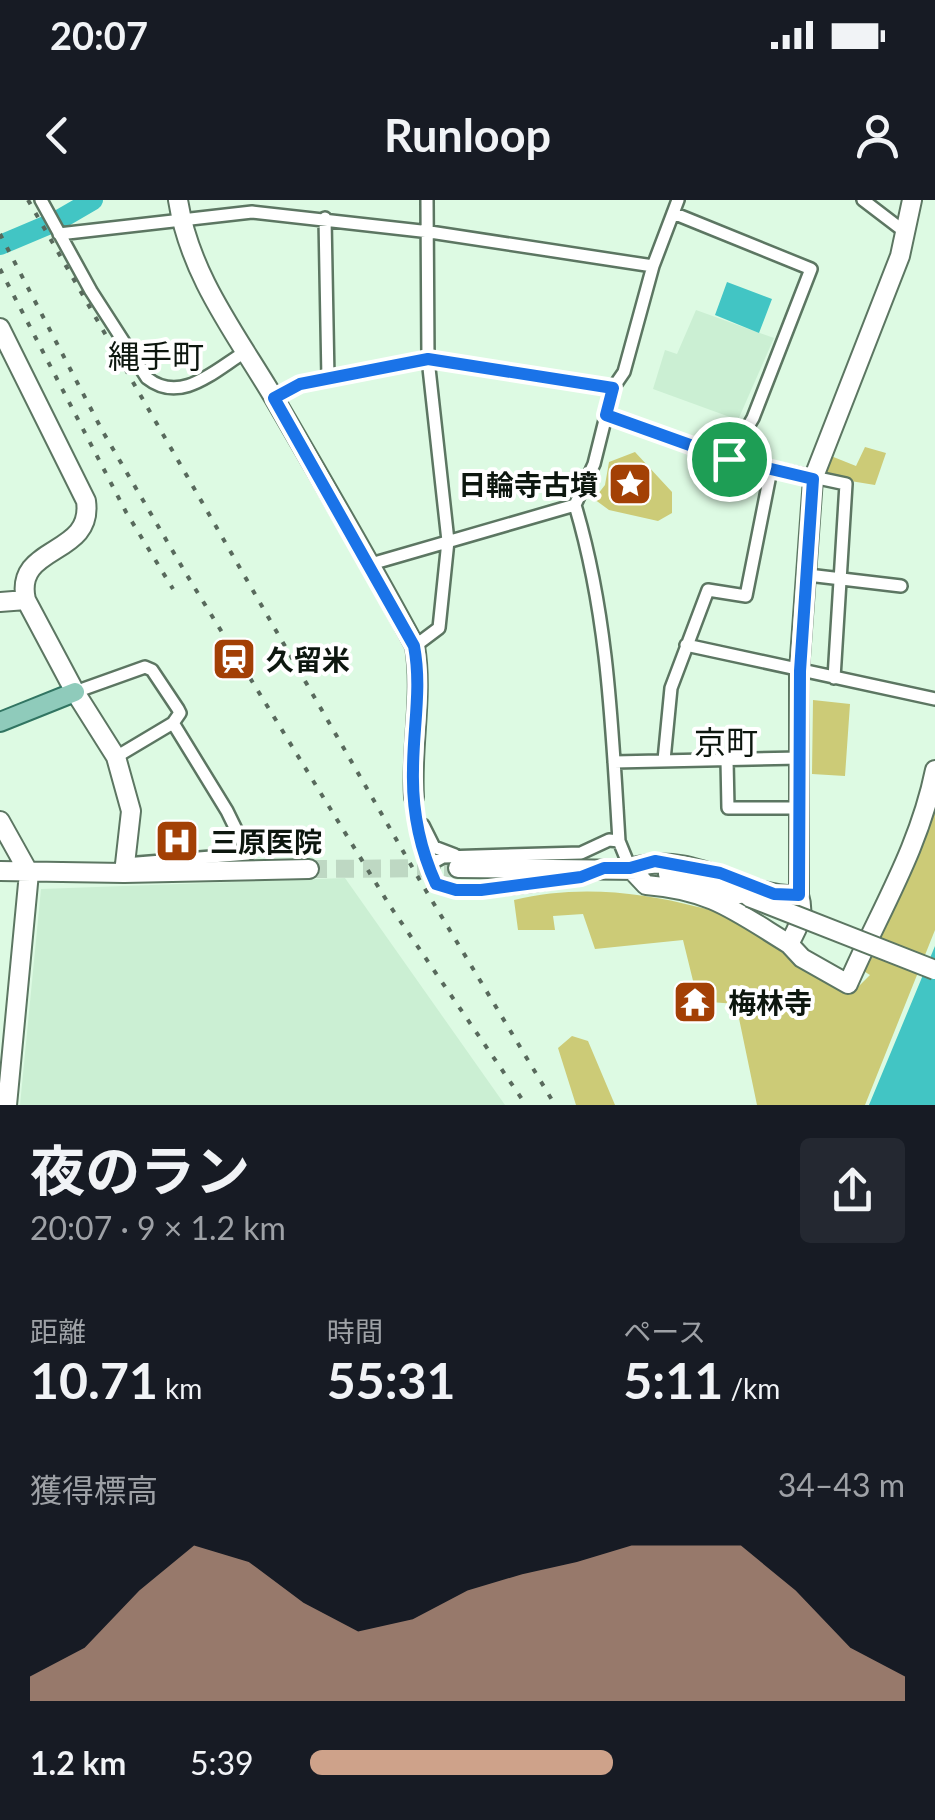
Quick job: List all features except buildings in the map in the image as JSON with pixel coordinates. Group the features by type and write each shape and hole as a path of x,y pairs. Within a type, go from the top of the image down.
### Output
{"main road":[{"path":"0,722 75,692"}],"street":[{"path":"42,200 147,378 157,386 185,389 245,352"},
{"path":"178,200 190,254 205,287 371,564 414,646 419,672 412,770 414,798 418,831 433,878 456,890 481,890 581,877 604,868"},
{"path":"414,646 439,628 448,541 428,359 427,200"},
{"path":"678,200 652,266 624,372 613,388 594,464 574,505 591,559 601,615 619,841 630,868 646,885 675,888 728,905 789,944 802,958 848,984 874,925 896,889 922,824 935,770"},
{"path":"863,200 906,232"},
{"path":"789,944 800,926 803,910 799,895 800,671 813,479 900,256 912,200"},
{"path":"59,234 181,220 252,206 652,266"},
{"path":"673,213 811,269 753,418 729,459"},
{"path":"325,218 328,378"},
{"path":"0,328 6,354 82,489 88,517 83,528 29,568 22,586 75,692 116,757 131,811 125,869"},
{"path":"274,398 300,384 428,359 613,388"},
{"path":"606,415 729,459 846,484 834,678"},
{"path":"664,760 671,688 708,590 746,596 770,470"},
{"path":"371,564 574,505"},
{"path":"808,576 901,586"},
{"path":"0,602 26,600"},
{"path":"686,645 935,698"},
{"path":"75,692 145,667 152,670 178,709 180,714 173,723 116,757"},
{"path":"125,869 248,854 227,811 173,723"},
{"path":"614,762 800,758"},
{"path":"727,760 728,808 799,808"},
{"path":"414,798 434,846 459,862 581,853 609,840 619,841"},
{"path":"0,821 28,874 8,1105"},
{"path":"433,878 434,862 443,857 459,862 630,868 723,887 935,970"},
{"path":"630,868 655,861 680,864 720,873 774,894 799,895"},
{"path":"0,871 28,874 125,869 310,869"}],"shaded area":[{"path":"696,310 774,338 738,420 653,389 665,350 677,354"},
{"path":"865,447 886,453 875,485 820,476 831,456 856,466"},
{"path":"635,452 672,492 672,513 658,521 609,510 594,499 605,485 609,462"},
{"path":"813,700 850,704 845,776 812,774"},
{"path":"935,798 935,930 865,1105 757,1105 736,1004 698,1001 683,940 595,949 583,914 553,916 555,930 518,930 514,900 583,891 652,897 735,917 851,994 870,975 862,970"},
{"path":"345,878 505,1105 20,1105 41,889"},
{"path":"572,1036 588,1041 615,1105 576,1105 558,1048"}],"water":[{"path":"727,282 772,299 759,333 715,315"},
{"path":"935,946 935,1105 869,1105"}],"waterway":[{"path":"0,245 57,221 93,200"}],"tunnel":[{"path":"309,869 458,868"}],"railway":[{"path":"28,200 422,884 555,1105"},
{"path":"0,234 103,432 185,572 390,906 526,1105"},
{"path":"0,269 126,512 173,589"}],"place":[{"name":"日輪寺古墳","path":"630,484"},
{"name":"久留米","path":"234,659"},
{"name":"三原医院","path":"177,841"},
{"name":"梅林寺","path":"695,1002"}],"district":[{"name":"縄手町","path":"156,355"},
{"name":"京町","path":"726,741"}],"route":[{"path":"428,359 613,388 606,415 729,459 813,479 800,671 799,895 774,894 720,873 655,861 630,868 604,868 581,877 481,890 456,890 436,884 418,831 414,798 412,770 419,672 414,646 274,398 300,384 428,359"}]}
